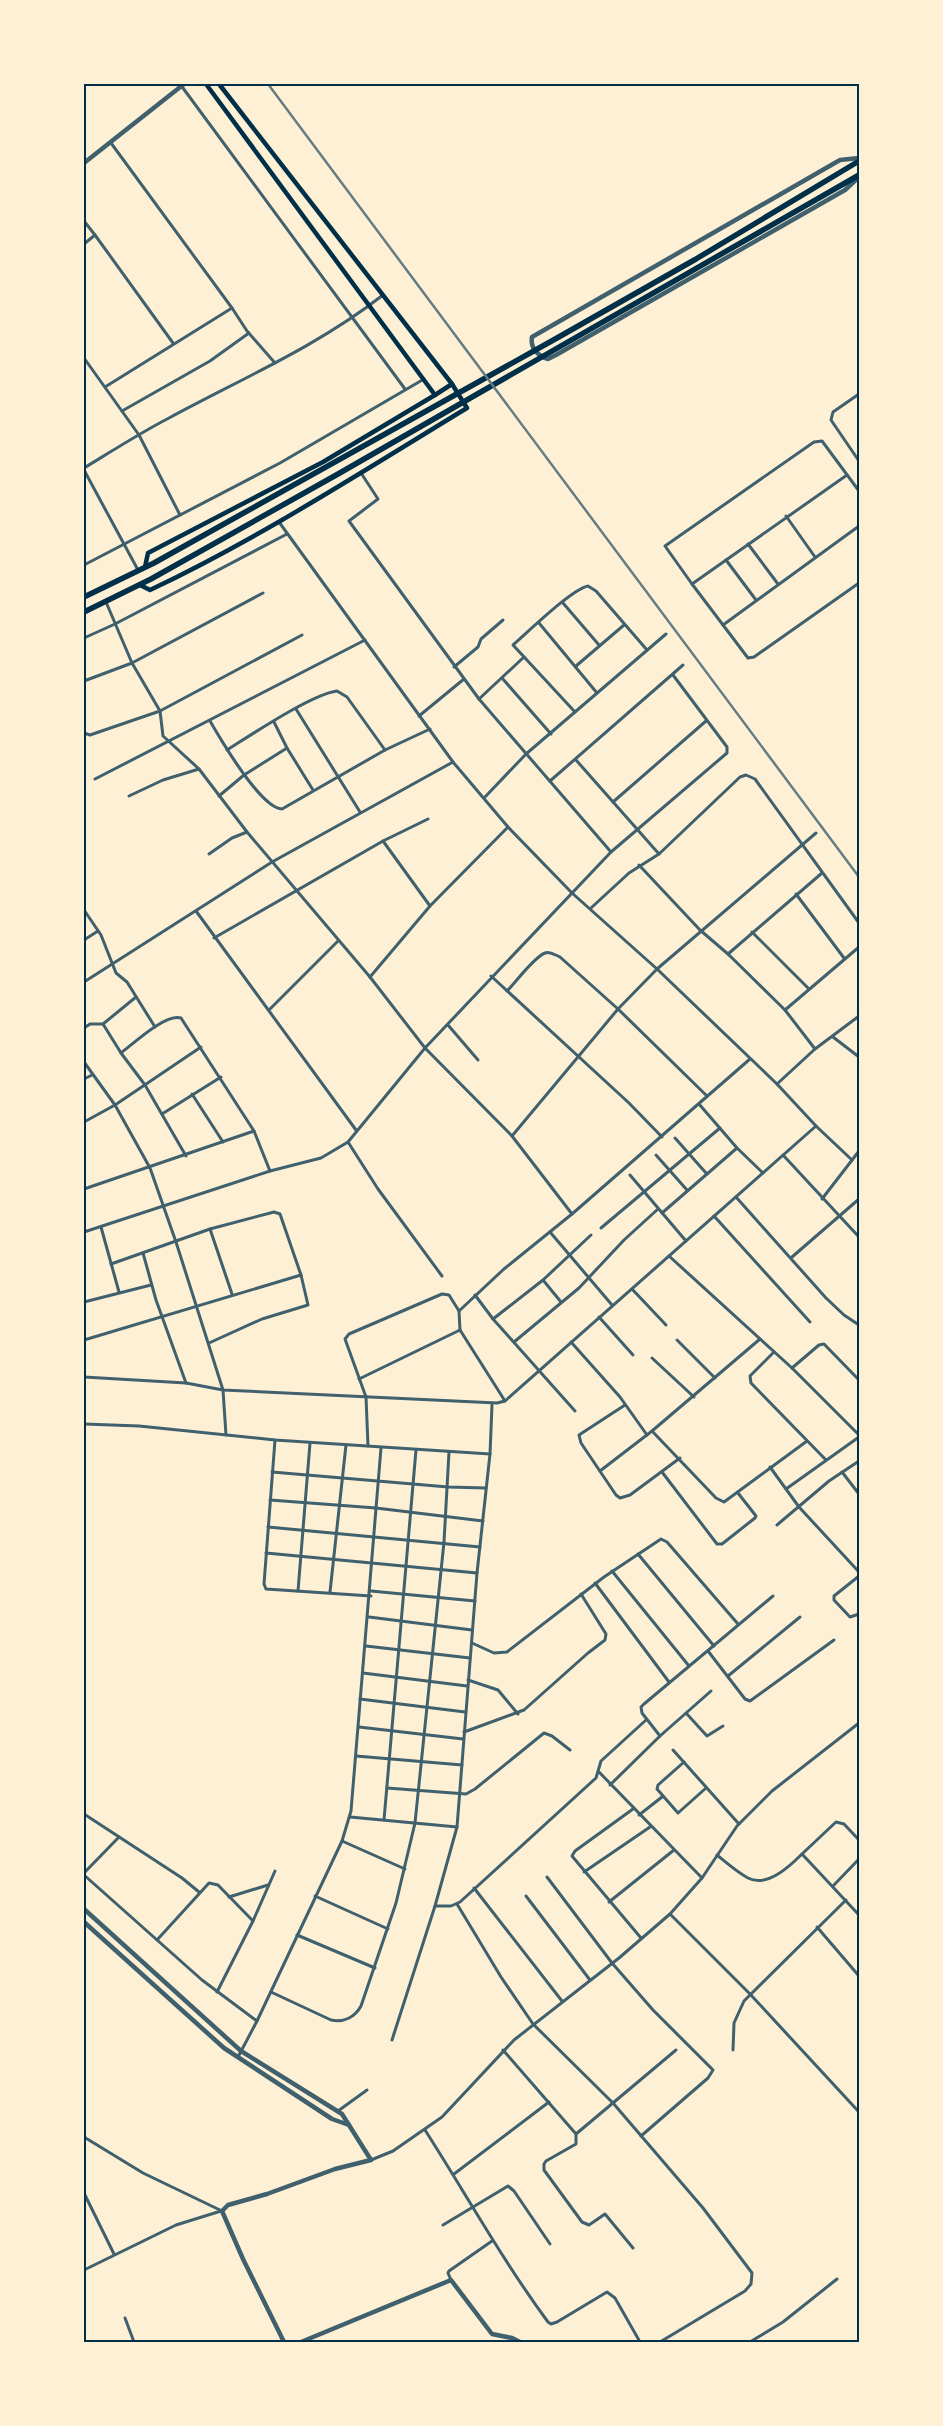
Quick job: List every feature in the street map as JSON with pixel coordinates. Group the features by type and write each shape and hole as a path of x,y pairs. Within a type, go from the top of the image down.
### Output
{"highway":[{"path":"84,597 169,554 696,260 859,160"},
{"path":"84,612 174,566 859,176"}],"main road":[{"path":"206,84 435,395"},
{"path":"140,584 150,590 278,521 467,408 452,384 219,84"},
{"path":"144,567 148,553 323,462 452,384"}],"street":[{"path":"84,163 182,84 406,389"},
{"path":"111,143 249,333 275,363"},
{"path":"859,160 840,160 532,337 531,342 537,354 546,359 556,356 846,190 859,176"},
{"path":"84,221 173,343"},
{"path":"84,244 95,235"},
{"path":"138,570 84,469 139,435 275,363 354,317 383,295"},
{"path":"105,387 232,308"},
{"path":"122,411 210,361 249,333"},
{"path":"84,358 139,435 180,515"},
{"path":"84,565 288,459 424,379"},
{"path":"859,396 833,412 831,420 859,461"},
{"path":"859,491 825,444 819,441 814,442 668,542 666,548 746,657 751,659 859,583"},
{"path":"360,473 378,499 349,521 479,699 611,852"},
{"path":"692,584 786,516 847,475"},
{"path":"786,516 815,557"},
{"path":"278,521 453,762 508,827 572,893 657,969 777,1084 816,1126 852,1160"},
{"path":"722,625 859,526"},
{"path":"84,638 116,624 288,534"},
{"path":"748,544 778,584"},
{"path":"726,560 756,600"},
{"path":"575,712 513,645 583,587 592,588 647,650"},
{"path":"84,681 132,663 263,593"},
{"path":"106,602 132,663 160,711 163,736 199,769 247,832 370,978 425,1048 512,1136 572,1214"},
{"path":"563,602 599,645"},
{"path":"454,667 478,647 481,639 503,620"},
{"path":"539,623 597,693"},
{"path":"576,666 624,625"},
{"path":"484,797 526,754 666,634"},
{"path":"84,733 90,735 160,711 302,635"},
{"path":"94,779 365,640"},
{"path":"479,699 524,657"},
{"path":"550,781 683,665"},
{"path":"84,1232 270,1171 321,1158 348,1142 425,1048 491,976 611,852 727,753 727,747 673,675"},
{"path":"502,678 551,734"},
{"path":"419,716 464,679"},
{"path":"227,750 274,722 331,692 343,693 385,750"},
{"path":"296,710 360,812"},
{"path":"210,721 244,775 277,809 289,806 336,776 385,750 430,730"},
{"path":"613,802 706,721"},
{"path":"274,722 287,748 313,790"},
{"path":"218,796 244,775 287,748"},
{"path":"576,760 635,830 659,854"},
{"path":"84,982 272,862 453,762"},
{"path":"128,796 163,780 199,769"},
{"path":"591,908 639,866 659,854 740,777 746,775 755,779 859,923"},
{"path":"214,938 382,841 428,818"},
{"path":"370,978 430,906 508,827"},
{"path":"209,854 232,838 247,832"},
{"path":"512,1136 618,1009 657,969 700,930 816,833"},
{"path":"382,841 430,906"},
{"path":"639,866 700,930 728,954 785,1010 815,1049"},
{"path":"728,954 822,873"},
{"path":"796,894 844,958"},
{"path":"84,911 98,931 116,972 127,982 154,1027"},
{"path":"196,911 356,1130"},
{"path":"84,940 98,931"},
{"path":"752,932 810,989"},
{"path":"269,1010 338,941"},
{"path":"785,1010 859,947"},
{"path":"507,991 539,958 546,953 553,953 618,1009 708,1096"},
{"path":"491,976 579,1056 662,1137"},
{"path":"84,1028 90,1024 103,1024 136,997"},
{"path":"777,1084 815,1049 859,1016"},
{"path":"121,1053 154,1027 172,1018 181,1018 254,1131 270,1171"},
{"path":"103,1024 121,1053 145,1085 186,1156"},
{"path":"448,1025 478,1060"},
{"path":"833,1037 859,1057"},
{"path":"84,1122 115,1105 201,1047"},
{"path":"459,1311 504,1269 572,1214 596,1191 662,1137 750,1059"},
{"path":"84,1062 115,1105 150,1168 176,1242 223,1390 226,1435"},
{"path":"84,1079 92,1075"},
{"path":"162,1114 220,1077"},
{"path":"192,1094 223,1142"},
{"path":"699,1104 737,1148 763,1173"},
{"path":"84,1377 186,1384 223,1390 492,1405 504,1400 539,1370 816,1126"},
{"path":"601,1228 670,1172 720,1128"},
{"path":"84,1188 186,1156 254,1131"},
{"path":"675,1138 706,1173"},
{"path":"348,1142 378,1190 442,1276"},
{"path":"662,1213 737,1148"},
{"path":"822,1199 859,1151"},
{"path":"656,1155 687,1190"},
{"path":"783,1155 859,1237"},
{"path":"630,1175 686,1241"},
{"path":"736,1197 792,1257 826,1298 844,1315 859,1325"},
{"path":"792,1257 859,1199"},
{"path":"514,1342 589,1278 624,1240 658,1209"},
{"path":"110,1264 210,1229 278,1212 282,1216 308,1301 304,1307 262,1320 209,1343"},
{"path":"714,1216 810,1322"},
{"path":"101,1227 119,1292"},
{"path":"210,1229 232,1294"},
{"path":"550,1232 612,1306"},
{"path":"493,1319 543,1280 591,1234"},
{"path":"143,1254 151,1285 186,1384"},
{"path":"669,1256 792,1368 859,1436 786,1489"},
{"path":"84,1340 197,1307 232,1294 301,1275"},
{"path":"543,1280 561,1302"},
{"path":"84,1302 151,1285"},
{"path":"632,1288 666,1325"},
{"path":"368,1446 366,1397 345,1339 349,1334 444,1294 449,1296 459,1311 460,1330 504,1400"},
{"path":"475,1295 493,1319 575,1410"},
{"path":"599,1317 633,1355"},
{"path":"359,1379 460,1330"},
{"path":"600,1471 694,1397 760,1339"},
{"path":"678,1340 716,1378"},
{"path":"571,1342 625,1405 647,1435"},
{"path":"792,1368 819,1345 824,1344 859,1380"},
{"path":"774,1352 753,1372 749,1380 826,1460"},
{"path":"652,1358 694,1397"},
{"path":"392,2040 435,1906 457,1827 461,1795 467,1686 490,1454 492,1405"},
{"path":"625,1405 579,1435 581,1443 620,1498 630,1495 680,1458"},
{"path":"84,1424 139,1426 310,1443 490,1454"},
{"path":"652,1431 720,1501 728,1501 770,1467 807,1441"},
{"path":"275,1440 266,1554 266,1589 403,1594 475,1601"},
{"path":"298,1591 310,1443"},
{"path":"330,1592 346,1445"},
{"path":"237,2057 271,1992 342,1841 350,1817 371,1594 381,1448"},
{"path":"384,1820 416,1450"},
{"path":"271,1992 338,2022 358,2012 388,1929 406,1869 420,1790 437,1598 444,1542 450,1452"},
{"path":"777,1525 821,1487 859,1461"},
{"path":"770,1467 799,1507 859,1572"},
{"path":"272,1472 448,1487 486,1488"},
{"path":"662,1472 717,1544 722,1544 756,1516 738,1493"},
{"path":"842,1472 859,1494"},
{"path":"270,1500 376,1508 483,1521"},
{"path":"268,1527 444,1542 480,1547"},
{"path":"472,1644 494,1653 507,1652 595,1583 658,1540 664,1539 738,1624"},
{"path":"266,1554 477,1573"},
{"path":"638,1554 714,1646"},
{"path":"612,1571 689,1666"},
{"path":"859,1576 834,1596 834,1600 850,1617 859,1614"},
{"path":"595,1583 669,1682"},
{"path":"464,1732 518,1714 588,1652 605,1640 606,1634 581,1594"},
{"path":"660,1736 646,1720 641,1708 669,1682 773,1596"},
{"path":"369,1617 472,1630"},
{"path":"728,1676 800,1617"},
{"path":"708,1651 745,1699 750,1701 834,1640"},
{"path":"366,1646 470,1658"},
{"path":"363,1674 396,1676 467,1686"},
{"path":"468,1680 498,1690 518,1714"},
{"path":"610,1785 660,1736 711,1691"},
{"path":"360,1699 465,1712"},
{"path":"686,1713 707,1736 723,1726"},
{"path":"646,1720 602,1761 598,1766 599,1772 702,1878"},
{"path":"84,2270 176,2225 222,2211 228,2205 267,2194 335,2169 370,2160 393,2150 425,2130 456,2103 503,2050 562,2000 612,1963 670,1914 702,1878 739,1824 772,1792 859,1723"},
{"path":"359,1727 463,1739"},
{"path":"387,1788 461,1795 476,1789 540,1734 548,1733 570,1750"},
{"path":"673,1750 739,1824"},
{"path":"356,1756 462,1765"},
{"path":"684,1762 658,1785 657,1789 662,1797 678,1813 706,1788"},
{"path":"435,1906 457,1904 594,1780 599,1772"},
{"path":"639,1815 662,1797"},
{"path":"633,1809 573,1854 573,1858 641,1938"},
{"path":"84,1814 182,1878 199,1892"},
{"path":"350,1817 457,1827"},
{"path":"716,1855 748,1878 759,1880 771,1878 783,1871 836,1822 844,1824 859,1840"},
{"path":"584,1872 650,1826"},
{"path":"119,1837 84,1874 217,1992 257,2021"},
{"path":"342,1841 406,1869"},
{"path":"609,1902 674,1850"},
{"path":"802,1854 859,1915"},
{"path":"833,1886 859,1859"},
{"path":"217,1992 253,1921 275,1871"},
{"path":"547,1877 612,1963 653,2010 713,2070 708,2078 641,2136"},
{"path":"157,1940 209,1883 215,1883 253,1921"},
{"path":"229,1897 269,1884"},
{"path":"474,1888 562,2000"},
{"path":"315,1896 388,1929"},
{"path":"526,1896 590,1980"},
{"path":"733,2050 734,2023 738,2010 750,1994 846,1900"},
{"path":"457,1904 533,2024 613,2103 750,2269 753,2279 745,2291 660,2342"},
{"path":"84,1909 241,2051 345,2117 370,2160"},
{"path":"670,1914 750,1994 859,2112"},
{"path":"84,1922 210,2036 237,2057 332,2119 348,2125"},
{"path":"817,1928 859,1976"},
{"path":"297,1935 375,1968"},
{"path":"503,2050 576,2134 576,2144 546,2160 544,2170 582,2222 589,2225 605,2214 633,2248"},
{"path":"576,2134 676,2050"},
{"path":"338,2111 367,2090"},
{"path":"454,2174 549,2102"},
{"path":"425,2130 474,2207 492,2241 551,2324 607,2292 615,2298 640,2342"},
{"path":"84,2137 143,2172 222,2211 243,2259 284,2342"},
{"path":"443,2225 505,2187 510,2187 550,2244"},
{"path":"84,2193 114,2254"},
{"path":"492,2241 448,2273 451,2280 489,2331 495,2335 512,2338 520,2342"},
{"path":"750,2342 783,2322 837,2279"},
{"path":"301,2342 451,2280"},
{"path":"125,2318 134,2342"}],"railway":[{"path":"268,84 859,877"}]}
